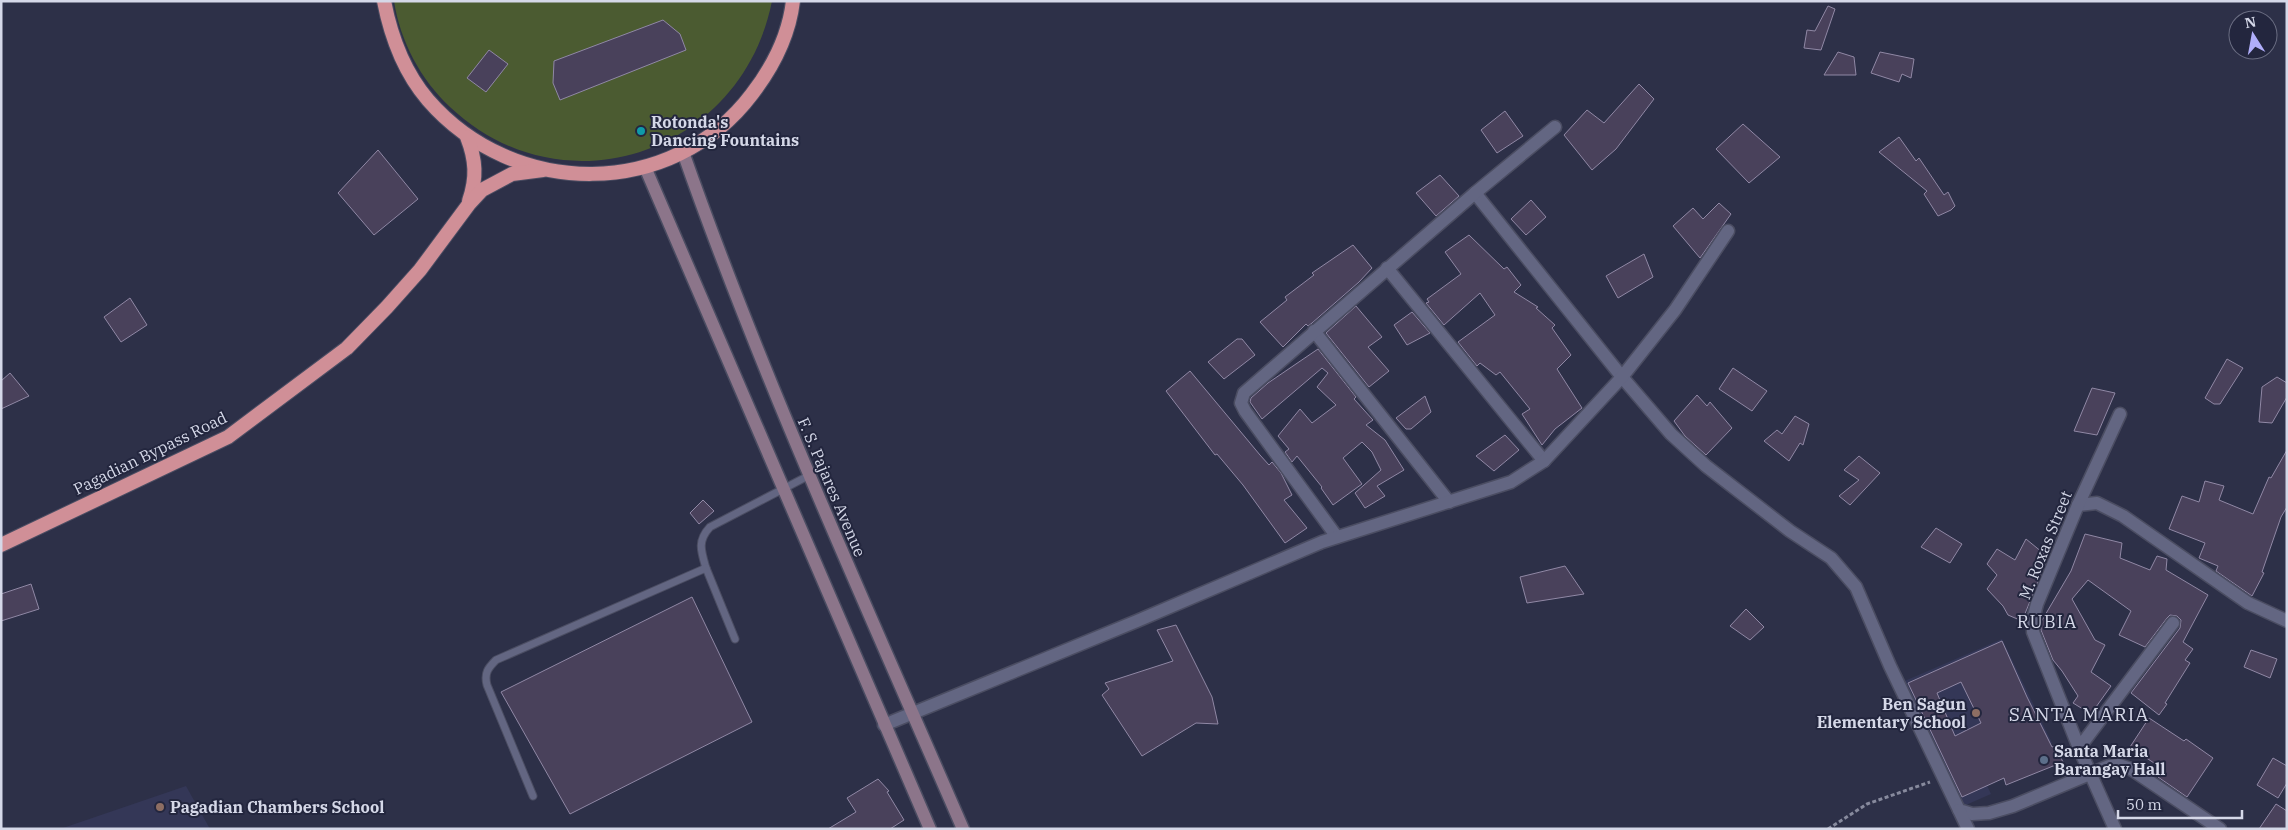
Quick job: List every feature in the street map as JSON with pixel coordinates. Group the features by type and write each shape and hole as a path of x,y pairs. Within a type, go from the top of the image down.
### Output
{"highway":[{"path":"384,1 389,27 399,53 412,77 427,99 467,137 516,163 543,170 595,175 646,167 682,152 714,132 735,114 765,77 782,44 793,1"},
{"name":"Pagadian Bypass Road","path":"467,137 474,154 475,169 475,181 468,204"},
{"name":"Pagadian Bypass Road","path":"1,545 228,437 348,348 387,308 420,270 468,204 482,190 512,174 543,170"}],"main road":[{"name":"F. S. Pajares Avenue","path":"682,152 704,213 808,476 963,829"},
{"path":"646,167 782,488 930,829"}],"street":[{"path":"1337,537 1245,411 1241,402 1244,393 1475,193 1555,127"},
{"path":"1475,193 1622,377 1671,434 1706,466 1790,531 1831,558 1856,588 1942,778 1968,829"},
{"path":"884,725 1137,622 1337,537 1511,482 1544,461 1622,377 1675,310 1728,231"},
{"path":"1388,268 1544,461"},
{"path":"1314,331 1448,502"},
{"name":"M. Roxas Street","path":"2115,829 2079,748 2033,632 2033,619 2037,604 2078,505 2120,414"},
{"path":"2078,505 2096,504 2123,516 2248,603 2287,621"},
{"path":"2079,748 2173,623"},
{"path":"1959,810 1972,814 1989,813 2013,806 2109,766 2120,765 2131,769 2220,829"}],"lane":[{"path":"735,639 699,547 703,535 710,527 808,476"},
{"path":"533,796 487,685 485,676 488,668 496,660 706,568"}],"path":[{"path":"1828,829 1866,804 1942,778"}],"shaded area":[{"name":"Ben Sagun Elementary School","path":"2002,639 2052,743 1984,779 1991,794 1959,808 1900,683"},
{"name":"Pagadian Chambers School","path":"186,786 210,829 60,829"}],"green space":[{"path":"394,1 772,1 754,54 725,97 687,130 642,151 594,161 544,157 495,139 450,107 430,85 413,59 401,31"}],"building":[{"path":"1828,6 1835,9 1821,50 1804,48 1807,30 1815,31"},
{"path":"663,20 680,34 686,50 560,100 553,83 554,61"},
{"path":"489,50 508,64 486,92 467,78"},
{"path":"1838,52 1854,57 1856,75 1824,75"},
{"path":"1880,52 1914,59 1911,78 1902,74 1899,82 1871,73"},
{"path":"1639,84 1654,99 1616,149 1592,170 1564,135 1587,110 1604,123"},
{"path":"1505,111 1523,136 1497,153 1481,130"},
{"path":"1743,124 1780,157 1749,183 1716,149"},
{"path":"1899,137 1916,161 1919,158 1944,195 1948,192 1955,206 1951,210 1938,216 1924,194 1927,191 1879,152"},
{"path":"378,150 418,199 374,235 338,193"},
{"path":"1440,175 1459,196 1436,216 1416,193"},
{"path":"1531,200 1546,217 1526,235 1511,219"},
{"path":"1719,203 1731,214 1700,258 1673,226 1693,208 1703,219"},
{"path":"1469,235 1504,269 1507,267 1521,285 1514,292 1538,307 1536,308 1555,325 1552,328 1571,355 1557,369 1582,408 1555,429 1542,445 1522,414 1530,409 1500,372 1496,375 1480,363 1477,366 1458,342 1495,315 1480,293 1444,325 1426,303 1429,302 1427,299 1461,274 1445,252"},
{"path":"1353,245 1372,268 1359,282 1312,323 1308,326 1306,324 1283,347 1260,322 1287,300 1285,297 1314,275 1312,273"},
{"path":"1644,254 1653,277 1618,298 1606,276"},
{"path":"130,298 147,325 121,342 104,317"},
{"path":"1356,306 1382,337 1368,347 1389,371 1369,387 1326,333"},
{"path":"1412,312 1430,333 1407,345 1394,325"},
{"path":"1237,339 1242,339 1255,355 1224,379 1208,362"},
{"path":"1318,349 1356,397 1354,399 1373,420 1366,425 1385,440 1404,470 1377,486 1385,496 1365,508 1355,493 1381,470 1372,452 1362,442 1343,458 1362,484 1333,505 1322,487 1297,456 1292,462 1285,452 1289,449 1278,436 1300,409 1312,423 1336,405 1317,387 1328,373 1322,368 1262,419 1250,402 1251,398 1268,383"},
{"path":"2227,359 2243,368 2220,404 2214,404 2205,398"},
{"path":"1733,368 1767,391 1752,411 1719,389"},
{"path":"1190,371 1260,455 1269,465 1272,462 1281,473 1292,495 1284,500 1307,528 1285,543 1243,485 1217,454 1215,455 1166,391"},
{"path":"10,373 29,396 1,409 1,381"},
{"path":"2277,377 2287,383 2287,397 2272,423 2259,422 2262,387"},
{"path":"2092,388 2115,393 2097,435 2074,431"},
{"path":"1697,395 1707,406 1710,402 1732,428 1706,455 1685,436 1674,421"},
{"path":"1425,396 1431,412 1411,429 1406,429 1396,418"},
{"path":"1795,416 1809,424 1803,445 1800,443 1789,461 1764,441 1777,430 1782,434"},
{"path":"1505,435 1519,450 1494,471 1476,456"},
{"path":"2287,450 2287,507 2281,517 2262,572 2264,573 2252,596 2216,571 2218,566 2199,558 2205,543 2169,529 2182,496 2199,502 2205,481 2224,486 2219,500 2253,514 2269,477 2271,478"},
{"path":"1859,456 1880,473 1850,505 1839,496 1859,480 1844,470"},
{"path":"703,500 714,511 699,524 690,513"},
{"path":"1936,528 1962,544 1950,563 1921,547"},
{"path":"2085,534 2122,543 2120,558 2150,570 2157,556 2167,559 2166,570 2208,595 2183,642 2193,649 2185,660 2190,663 2159,715 2131,693 2180,628 2181,620 2177,616 2170,615 2145,647 2119,635 2131,611 2088,580 2072,599 2095,640 2105,645 2091,672 2111,686 2091,714 2073,703 2078,696 2053,660 2041,630 2041,622 2071,571"},
{"path":"2026,539 2048,557 2022,621 2008,615 2003,606 1987,589 1997,575 1987,564 1997,549 2015,560"},
{"path":"1565,566 1584,594 1527,603 1520,577"},
{"path":"31,584 39,609 1,621 1,594"},
{"path":"692,597 752,722 570,814 501,692"},
{"path":"1746,609 1764,627 1750,640 1730,626"},
{"path":"1176,625 1212,697 1218,724 1196,723 1142,756 1102,695 1109,689 1105,683 1173,661 1157,630"},
{"name":"Ben Sagun Elementary School","path":"2002,641 2052,747 2055,746 2063,762 2006,785 2004,778 1962,797 1908,683","holes":["1961,682 1981,723 1955,736 1937,693"]},
{"path":"2251,650 2277,659 2270,678 2244,667"},
{"path":"2149,718 2184,741 2186,739 2213,758 2187,797 2158,777 2163,769 2130,747"},
{"path":"2273,758 2287,766 2287,783 2278,798 2257,785"},
{"path":"878,779 889,791 887,792 904,820 890,829 828,829 856,812 847,798"},
{"path":"2276,804 2287,811 2287,829 2259,829"}],"place":[{"name":"Rotonda's Dancing Fountains","path":"641,131"},
{"name":"Ben Sagun Elementary School","path":"1976,713"},
{"name":"Santa Maria Barangay Hall","path":"2044,760"},
{"name":"Pagadian Chambers School","path":"160,807"}],"district":[{"name":"RUBIA","path":"2047,622"},
{"name":"SANTA MARIA","path":"2079,714"}]}
